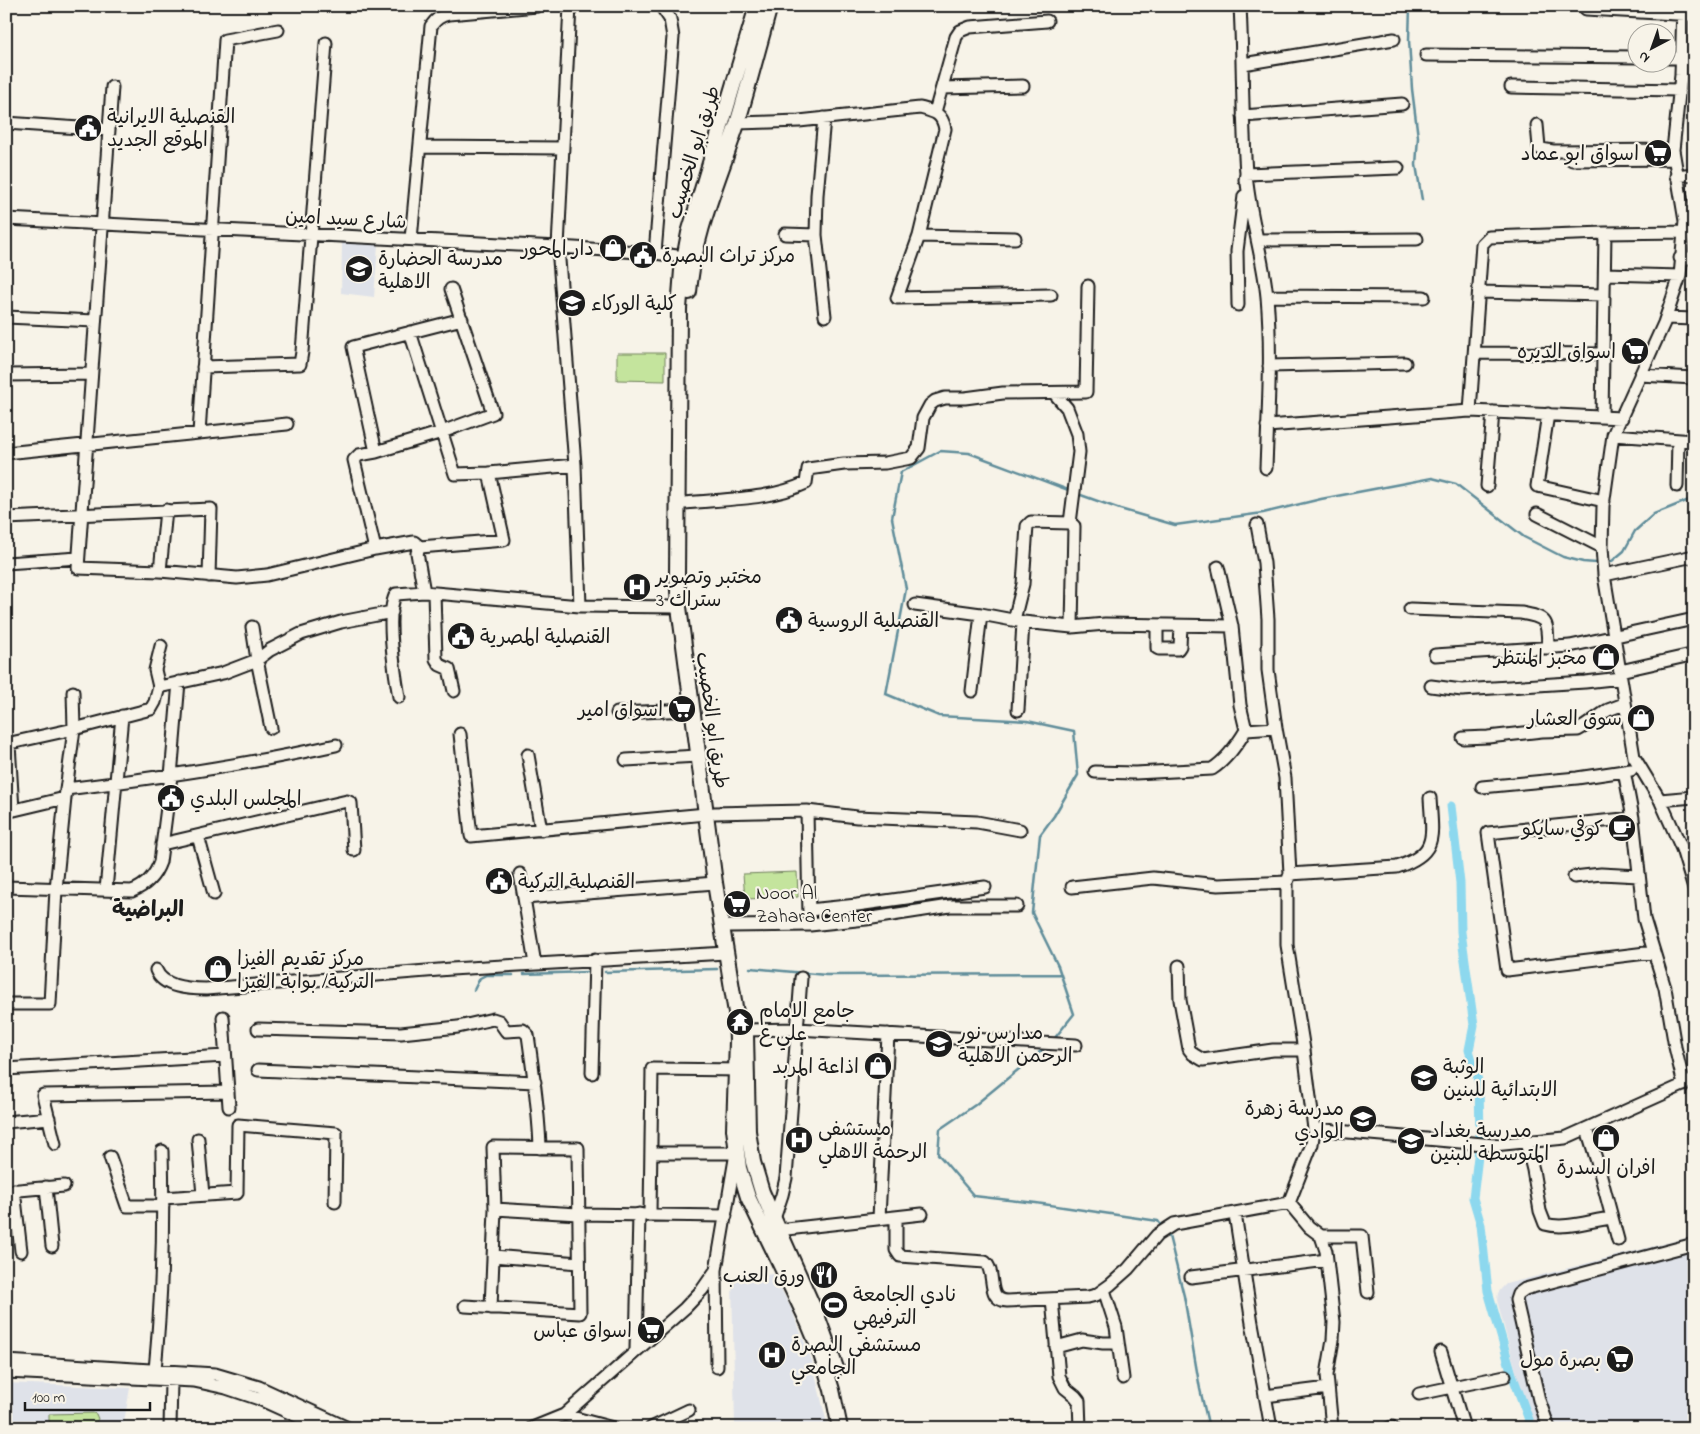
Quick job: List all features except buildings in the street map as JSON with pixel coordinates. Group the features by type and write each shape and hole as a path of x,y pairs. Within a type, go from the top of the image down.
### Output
{"main road":[{"name":"طريق ابو الخصيب","path":"757,6 737,123 698,240 688,296 677,574 679,607 698,756 730,926 746,1030 734,1128 736,1153 742,1183 836,1368 849,1428"},
{"name":"طريق ابو الخصيب","path":"770,6 748,61 689,233 684,256 679,309 682,448 686,503 686,618 709,813 715,883 737,1022 753,1162 762,1192 813,1320 840,1428"}],"street":[{"path":"411,240 431,26 442,16 485,9 538,6"},
{"path":"570,6 558,247 575,465 580,606"},
{"path":"655,252 673,37 670,19 661,6"},
{"path":"1240,6 1246,174 1250,207 1258,240 1267,296 1269,366 1266,468"},
{"path":"1586,9 1686,12 1674,155 1676,176 1688,225 1680,258 1680,276 1666,318 1613,436 1604,501 1602,547 1604,575 1634,757 1660,800 1682,849 1694,889"},
{"path":"936,112 956,37 960,31 970,27 1047,22"},
{"path":"199,433 225,40 278,30"},
{"path":"1243,64 1394,39"},
{"path":"203,368 300,364 312,235 326,43"},
{"path":"1426,55 1628,58"},
{"path":"1681,74 1694,74"},
{"path":"942,88 1023,86"},
{"path":"112,87 78,568 237,578 267,575 374,548 414,542 420,547 504,540 490,473"},
{"path":"1511,87 1679,90"},
{"path":"1244,116 1402,104"},
{"path":"737,123 799,121 920,108 936,112 943,121 944,130 919,236 897,298 1051,295"},
{"path":"824,118 817,195 816,236 825,316"},
{"path":"6,123 109,130"},
{"path":"1537,125 1539,147 1541,149 1674,155"},
{"path":"420,147 562,148"},
{"path":"1572,160 1674,155"},
{"path":"1246,174 1398,168"},
{"path":"1238,305 1237,251 1246,174"},
{"path":"1676,176 1694,174"},
{"name":"شارع سيد امين","path":"6,219 655,252 684,256"},
{"path":"1470,411 1482,244 1489,237 1605,233 1688,225"},
{"path":"1602,416 1605,233"},
{"path":"786,234 816,236"},
{"path":"919,236 1015,238"},
{"path":"1258,240 1416,238"},
{"path":"1680,258 1694,258"},
{"path":"1605,274 1680,276"},
{"path":"686,503 771,494 796,488 806,483 808,469 844,464 885,463 910,458 919,448 923,418 930,405 935,401 945,398 965,398 1003,393 1086,392 1088,286"},
{"path":"374,548 354,460 359,455 376,452 442,432 493,413 462,319 450,289"},
{"path":"1479,292 1604,295"},
{"path":"1267,296 1424,297"},
{"path":"6,317 95,321"},
{"path":"1666,318 1694,319"},
{"path":"376,452 353,347 462,319"},
{"path":"410,332 455,474 490,473 575,465"},
{"path":"1475,353 1604,354"},
{"path":"1269,366 1405,363"},
{"path":"6,375 91,374"},
{"path":"1640,375 1694,378"},
{"path":"1054,393 1067,408 1077,434 1080,452 1070,523"},
{"path":"1267,426 1470,411 1622,418"},
{"path":"1487,486 1494,412"},
{"path":"1548,414 1537,486 1604,501"},
{"path":"6,453 287,424"},
{"path":"1613,436 1694,441"},
{"path":"1677,486 1678,440"},
{"path":"6,518 81,516 211,508 208,576"},
{"path":"160,572 166,510"},
{"path":"1537,514 1602,547"},
{"path":"1018,710 1018,621 1027,526 1030,522 1070,523 1074,526 1072,627"},
{"path":"1257,525 1264,563 1268,619 1268,670 1285,778 1288,878 1287,945 1314,1128 1312,1144 1290,1203"},
{"path":"420,547 416,553 429,593 436,659 440,665 449,669 454,690"},
{"path":"1604,575 1694,556"},
{"path":"6,563 78,558"},
{"path":"1095,772 1135,773 1212,769 1233,749 1246,730 1240,705 1232,626 1218,567"},
{"path":"399,697 392,643 392,600 396,594 429,593 580,606 679,607"},
{"path":"915,605 1018,621 1072,627 1105,624 1232,626"},
{"path":"1410,609 1521,613 1537,616 1546,624 1548,648"},
{"path":"159,687 223,673 257,660 270,650 302,634 341,622 392,612"},
{"path":"972,691 981,614"},
{"path":"1435,654 1586,644 1694,620"},
{"path":"1157,626 1157,648 1159,649 1178,649 1180,646 1181,626"},
{"path":"252,627 271,728"},
{"path":"161,646 155,670 159,687 151,709 7,744 10,811 65,794 115,783 171,776 277,758 336,745"},
{"path":"1431,686 1462,690 1585,682 1691,655"},
{"path":"6,887 132,891 144,884 157,870 160,862 171,776 179,682"},
{"path":"6,1004 50,1004 56,889 65,794 74,729 74,692"},
{"path":"1463,738 1542,731 1578,730 1608,710 1624,704"},
{"path":"616,714 691,710"},
{"path":"106,890 122,716"},
{"path":"1246,730 1276,728"},
{"path":"460,734 471,836 709,813 807,811 857,817 977,822 1020,830"},
{"path":"528,755 541,830"},
{"path":"626,760 698,756"},
{"path":"1482,787 1577,778 1640,769"},
{"path":"1314,1128 1494,1144 1565,1138 1691,1081 1675,1047 1665,988 1644,919 1633,818 1624,772"},
{"path":"1660,800 1694,797"},
{"path":"1072,887 1153,878 1218,885 1397,867 1417,858 1428,848 1431,840 1430,798"},
{"path":"162,844 347,801 351,803 354,850"},
{"path":"807,811 810,925"},
{"path":"1633,818 1488,832 1507,970 1654,952"},
{"path":"198,836 214,894"},
{"path":"520,874 535,964"},
{"path":"1574,877 1601,874 1639,876"},
{"path":"524,898 715,883"},
{"path":"809,910 874,903 984,887"},
{"path":"730,926 810,925 866,919 950,906 1017,906"},
{"path":"156,970 162,979 170,983 186,988 206,989 451,969 726,953"},
{"path":"592,1074 595,960"},
{"path":"1179,966 1180,1000 1189,1049 1198,1058 1203,1060 1273,1050 1304,1050"},
{"path":"801,978 786,1178 776,1225 922,1214"},
{"path":"223,1017 228,1106"},
{"path":"258,1029 401,1033 458,1027 493,1018 506,1030 522,1029 527,1032 535,1082 540,1119 540,1148"},
{"path":"746,1030 797,1029 1076,1046"},
{"path":"879,1218 888,1034"},
{"path":"6,1069 225,1056"},
{"path":"636,1350 651,1153 652,1069 741,1070"},
{"path":"258,1070 535,1082"},
{"path":"55,1144 43,1095 228,1092"},
{"path":"6,1122 49,1118"},
{"path":"110,1157 127,1206 237,1193 238,1125 336,1133 335,1202"},
{"path":"1587,1129 1618,1240"},
{"path":"198,1139 203,1196"},
{"path":"1526,1142 1540,1211 1545,1224 1553,1226 1574,1225 1612,1218"},
{"path":"465,1306 491,1308 580,1313 578,1148 494,1147 495,1209 491,1308"},
{"path":"155,1370 161,1284 162,1150"},
{"path":"651,1153 736,1153 716,1270 717,1367"},
{"path":"21,1252 10,1190 64,1186"},
{"path":"46,1188 52,1246"},
{"path":"896,1217 896,1250 900,1256 982,1261 990,1266 993,1291 1000,1300 1088,1298 1104,1290 1118,1278 1165,1228 1197,1219 1235,1214 1290,1203"},
{"path":"1290,1203 1309,1227 1321,1236 1362,1236 1368,1292"},
{"path":"495,1209 578,1214 726,1216"},
{"path":"1235,1214 1264,1396 1271,1428"},
{"path":"1321,1236 1327,1260 1334,1322 1327,1375 1332,1428"},
{"path":"1549,1428 1539,1400 1516,1300 1518,1294 1525,1289 1694,1244"},
{"path":"493,1256 579,1263"},
{"path":"1191,1277 1327,1260"},
{"path":"532,1428 564,1415 689,1304 716,1270"},
{"path":"1104,1290 1116,1327 1123,1378"},
{"path":"1052,1299 1059,1376 1062,1384 1079,1401 1080,1428"},
{"path":"1056,1346 1082,1340 1118,1343"},
{"path":"1441,1352 1464,1428"},
{"path":"6,1361 200,1372 244,1382 348,1428"},
{"path":"6,1372 194,1381 241,1392 323,1428"},
{"path":"1419,1394 1504,1376"},
{"path":"170,1428 171,1380"},
{"path":"1264,1396 1328,1388"},
{"path":"651,1428 689,1410"},
{"path":"564,1415 613,1428"}],"shaded area":[{"name":"مدرسة الحضارة الاهلية","path":"342,243 378,245 374,297 341,293"},
{"name":"بصرة مول","path":"1694,1236 1694,1428 1531,1428 1497,1300 1498,1293 1502,1288 1506,1284"},
{"name":"مستشفى البصرة الجامعي","path":"773,1274 791,1308 812,1361 828,1428 735,1428 732,1279"},
{"path":"6,1383 130,1388 123,1428 6,1428"}],"green space":[{"path":"617,353 665,353 665,381 617,380"},
{"path":"797,872 798,897 745,899 743,874"},
{"path":"49,1414 96,1414 98,1419 92,1428 57,1428 49,1421"}],"waterway":[{"path":"1410,6 1409,40 1412,89 1418,137 1416,165 1422,200"},
{"path":"1054,1039 1074,1014 1058,966 1032,913 1040,835 1054,816 1078,775 1074,731 1027,721 939,716 886,694 906,589 892,518 901,472 940,451 969,453 1071,491"},
{"path":"1078,494 1120,509 1175,525 1263,513 1321,499 1432,478 1456,484 1524,537 1563,557 1596,563"},
{"path":"1607,562 1612,561 1624,551 1635,531 1654,514 1694,498"},
{"path":"1451,806 1460,883 1461,932 1474,1025 1469,1050 1479,1084 1480,1137"},
{"path":"750,968 826,975 1061,974"},
{"path":"605,972 717,969"},
{"path":"524,974 589,972"},
{"path":"474,990 480,978 486,975 513,975"},
{"path":"1046,1047 975,1105 940,1129 938,1154 974,1196 1158,1221 1160,1224"},
{"path":"1479,1148 1473,1198 1481,1225 1488,1291 1512,1374 1532,1428"},
{"path":"1169,1236 1184,1296 1200,1389 1209,1428"}],"place":[{"name":"القنصلية الايرانية الموقع الجديد","path":"88,128"},
{"name":"اسواق ابو عماد","path":"1658,153"},
{"name":"دار المحور","path":"613,248"},
{"name":"مركز تراث البصرة","path":"643,255"},
{"name":"مدرسة الحضارة الاهلية","path":"359,269"},
{"name":"كلية الوركاء","path":"572,303"},
{"name":"اسواق الديره","path":"1635,351"},
{"name":"مختبر وتصوير ستراك 3","path":"637,587"},
{"name":"القنصلية الروسية","path":"789,620"},
{"name":"القنصلية المصرية","path":"461,636"},
{"name":"مخبز المنتظر","path":"1606,657"},
{"name":"اسواق امير","path":"682,709"},
{"name":"سوق العشار","path":"1641,718"},
{"name":"المجلس البلدي","path":"171,798"},
{"name":"كوفي سايكو","path":"1622,828"},
{"name":"القنصلية التركية","path":"499,881"},
{"name":"Noor Al Zahara Center","path":"737,904"},
{"name":"مركز تقديم الفيزا التركية/ بوابة الفيزا","path":"218,969"},
{"name":"جامع الامام علي ع","path":"740,1022"},
{"name":"مدارس نور الرحمن الاهلية","path":"939,1044"},
{"name":"اذاعة المربد","path":"878,1066"},
{"name":"الوثبة الابتدائية للبنين","path":"1424,1078"},
{"name":"مدرسة زهرة الوادي","path":"1363,1119"},
{"name":"افران السدرة","path":"1606,1138"},
{"name":"مستشفى الرحمة الاهلي","path":"799,1140"},
{"name":"مدرسة بغداد المتوسطة للبنين","path":"1411,1141"},
{"name":"ورق العنب","path":"824,1275"},
{"name":"نادي الجامعة الترفيهي","path":"834,1305"},
{"name":"اسواق عباس","path":"651,1330"},
{"name":"مستشفى البصرة الجامعي","path":"772,1355"},
{"name":"بصرة مول","path":"1620,1359"}],"district":[{"name":"البراضية","path":"148,908"}]}
